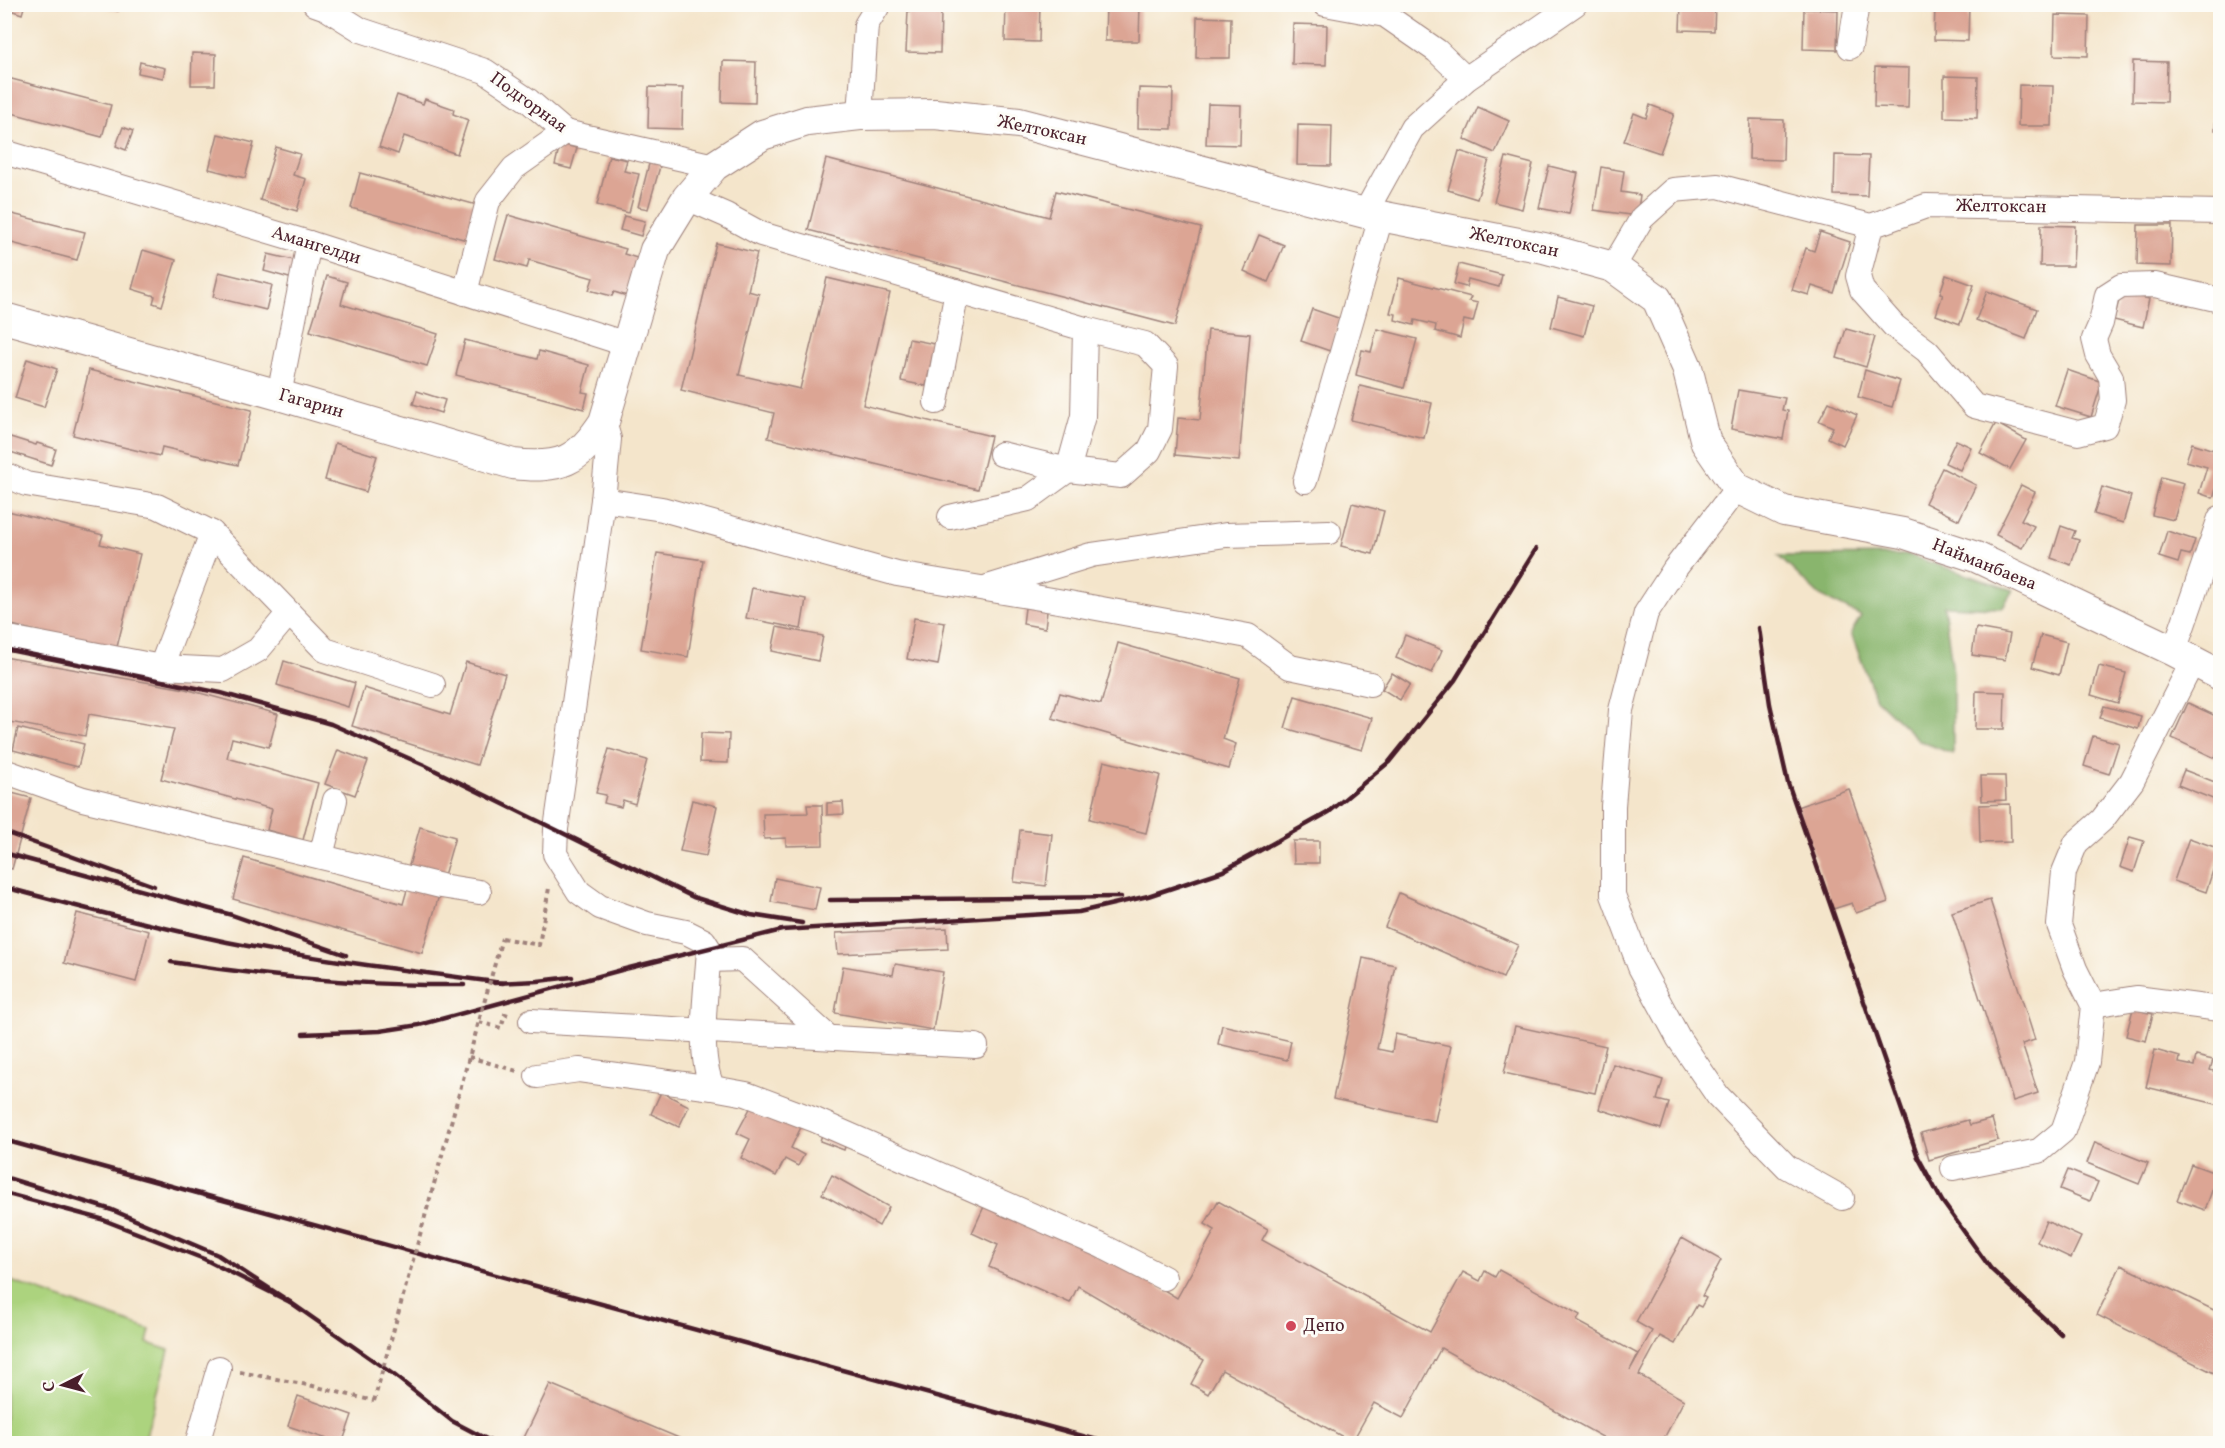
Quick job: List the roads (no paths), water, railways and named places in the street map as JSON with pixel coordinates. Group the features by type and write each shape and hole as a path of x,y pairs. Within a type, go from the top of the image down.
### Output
{"main road":[{"name":"Желтоксан","path":"604,423 655,250 687,198 714,166 762,135 807,121 860,115 935,114 1019,123 1373,215 1544,248 1613,267 1657,299 1686,367 1706,443 1737,488"},
{"name":"Гагарин","path":"4,318 279,395 513,464 553,465 574,457 590,444 604,423"},
{"name":"Найманбаева","path":"1737,488 1784,511 1903,533 1976,557 2220,675"}],"street":[{"path":"860,115 866,25 879,4"},
{"path":"1325,4 1385,15 1437,51 1466,79"},
{"path":"1305,481 1373,215 1412,128 1466,79 1575,4"},
{"path":"1850,47 1857,4"},
{"name":"Подгорная","path":"321,6 361,30 485,71 529,101 566,132 714,166"},
{"path":"465,293 488,201 513,168 566,132"},
{"name":"Амангелди","path":"4,152 309,243 626,344"},
{"path":"1613,267 1641,218 1673,190 1718,186 1871,226 1858,276 1862,290 1894,326 1927,351 1974,406 2078,433 2105,426 2113,400 2111,377 2098,355 2094,339 2101,323 2108,295 2121,286 2155,285 2220,300"},
{"path":"687,198 761,234 1085,329 1145,344 1166,366 1160,429 1149,451 1121,476 1068,470 1002,454"},
{"name":"Желтоксан","path":"1871,226 1926,206 2220,212"},
{"path":"279,395 309,243"},
{"path":"936,402 957,291"},
{"path":"950,517 1028,499 1068,470 1083,416 1085,329"},
{"path":"604,423 609,439 603,500 556,830 555,854 579,892 600,907 647,924 686,932 704,941 709,949 704,1029 708,1079 713,1088"},
{"path":"4,474 26,484 157,506 212,533 325,650 433,685"},
{"path":"1737,488 1674,570 1646,613 1621,710 1613,806 1613,895 1640,967 1679,1039 1718,1096 1786,1167 1842,1198"},
{"path":"603,500 662,509 897,574 1248,636 1290,668 1370,684"},
{"path":"1953,1168 2039,1151 2063,1131 2087,1062 2093,1005 2075,969 2059,925 2064,872 2076,843 2102,820 2132,781 2183,656 2220,518"},
{"path":"982,588 1091,555 1226,535 1329,532"},
{"path":"161,667 212,533"},
{"path":"4,637 161,667 223,670 258,650 289,613"},
{"path":"4,771 83,799 441,886 479,892"},
{"path":"321,856 335,800"},
{"path":"708,960 742,959 828,1037"},
{"path":"2093,1005 2136,998 2220,1009"},
{"path":"531,1021 976,1046"},
{"path":"537,1076 579,1070 746,1094 815,1120 1091,1241 1164,1278"},
{"path":"196,1443 219,1368"}],"railway":[{"path":"303,1034 380,1031 419,1025 625,969 782,930 1079,912 1148,896 1223,871 1329,812 1389,762 1455,680 1536,549"},
{"path":"1759,628 1770,704 1788,783 1918,1157 1942,1201 1991,1269 2061,1334"},
{"path":"4,649 221,693 331,724 424,765 693,897 751,915 802,923"},
{"path":"4,832 154,886"},
{"path":"4,853 232,915 346,955"},
{"path":"4,887 227,942 330,960 503,983"},
{"path":"830,900 1121,897"},
{"path":"171,962 317,980 464,985"},
{"path":"494,983 572,977"},
{"path":"4,1140 1112,1444"},
{"path":"4,1177 112,1210 218,1255 290,1302 204,1259 101,1219 4,1193"},
{"path":"290,1302 394,1375 452,1421 496,1444"}],"place":[{"name":"Депо","path":"1291,1326"}]}
